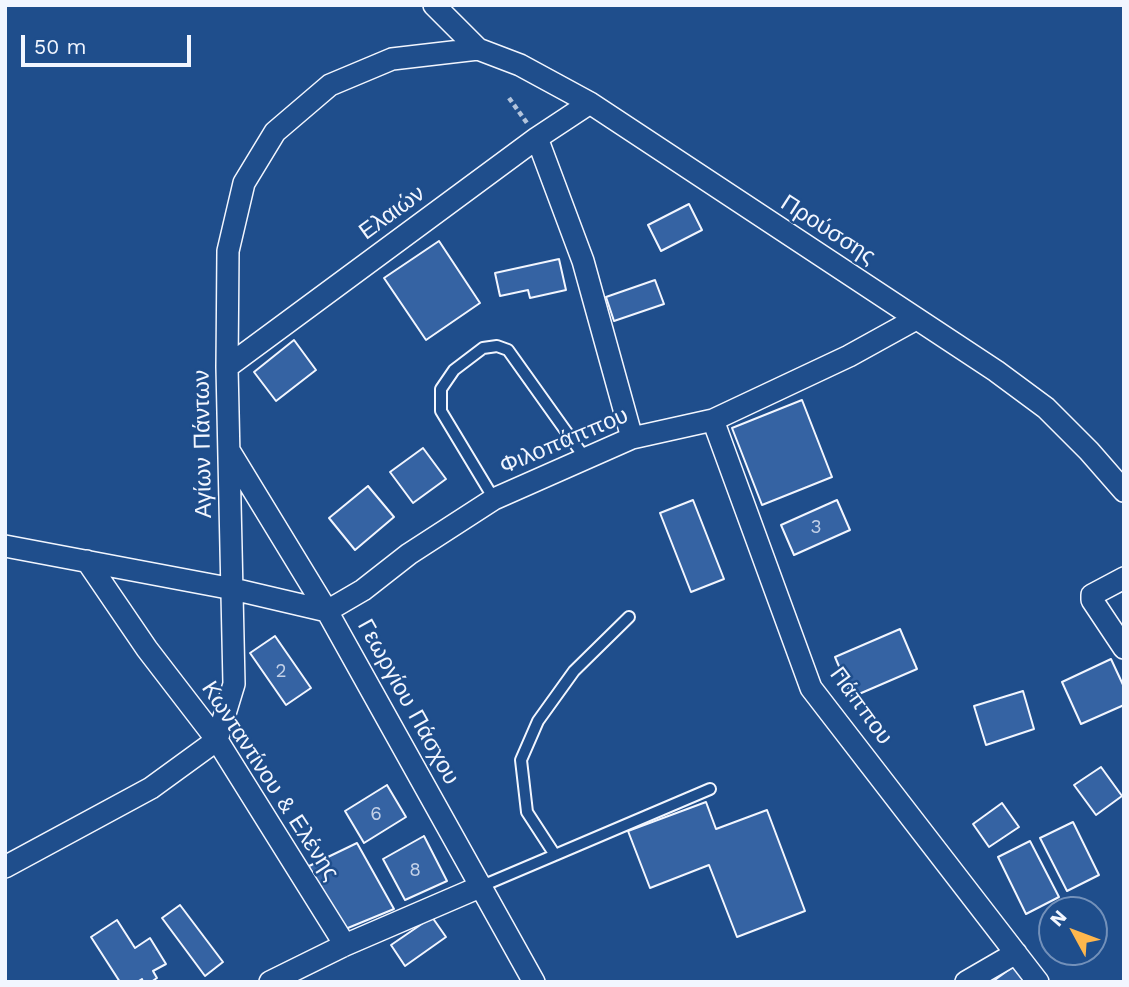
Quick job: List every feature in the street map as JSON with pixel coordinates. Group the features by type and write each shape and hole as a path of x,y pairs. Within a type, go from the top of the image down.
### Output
{"street":[{"path":"434,5 478,49"},
{"name":"Προύσσης","path":"478,49 520,65 590,103 996,371 1046,408 1124,491"},
{"name":"Αγίων Πάντων","path":"217,740 234,684 227,367 228,251 244,183 275,132 330,85 392,59 478,49"},
{"name":"Ελαιών","path":"227,367 537,138 590,103"},
{"path":"537,138 583,261 632,438"},
{"name":"Φιλοπάππου","path":"327,611 363,590 409,554 494,499 632,438 713,421 849,356 916,319"},
{"name":"Πάππου","path":"713,421 811,688 1038,982"},
{"name":"Γεωργίου Πάσχου","path":"229,452 327,611 534,982"},
{"path":"5,545 233,589 327,611"},
{"name":"Κωνταντίνου & Ελένης","path":"87,561 147,649 217,740 345,945"},
{"path":"1124,578 1096,591 1091,595 1091,600 1124,648"},
{"path":"5,867 151,788 217,740"},
{"path":"270,982 345,945 482,886"},
{"path":"967,982 1016,953"}],"lane":[{"path":"494,499 441,411 441,388 454,370 483,348 497,346 508,350 585,458"},
{"path":"555,855 527,812 521,760 538,721 574,671 629,617"},
{"path":"482,886 710,789"}],"path":[{"path":"509,98 537,138"}],"building":[{"path":"689,204 702,230 661,251 648,225"},
{"path":"439,241 480,303 426,340 384,278"},
{"path":"559,259 566,290 530,298 528,290 500,296 495,273"},
{"path":"655,280 664,304 614,321 606,297"},
{"path":"294,340 316,370 276,401 254,372"},
{"path":"802,400 832,477 762,505 732,428"},
{"path":"423,448 446,479 413,503 390,472"},
{"path":"368,486 394,517 355,550 329,518"},
{"path":"693,500 724,579 691,592 660,513"},
{"path":"837,500 850,530 794,555 781,525"},
{"path":"900,629 917,669 852,697 835,657"},
{"path":"275,636 311,688 286,705 250,653"},
{"path":"1111,659 1124,687 1124,705 1081,724 1062,682"},
{"path":"1023,691 1034,729 986,745 974,706"},
{"path":"1101,767 1122,796 1096,815 1074,785"},
{"path":"387,785 406,817 364,843 345,811"},
{"path":"706,802 716,829 767,810 805,911 737,937 709,865 650,888 628,831"},
{"path":"1002,803 1019,827 989,847 973,824"},
{"path":"1073,822 1099,875 1067,891 1040,838"},
{"path":"424,836 447,881 405,900 383,859"},
{"path":"1030,841 1058,896 1038,896 1038,908 1026,914 998,857"},
{"path":"357,843 394,909 343,930 305,868"},
{"path":"180,905 223,962 205,976 162,918"},
{"path":"432,917 446,937 405,966 391,945"},
{"path":"117,920 135,948 150,938 166,964 153,971 157,978 151,982 143,982 142,979 137,982 120,982 91,937"},
{"path":"1014,966 1026,982 992,982"}]}
